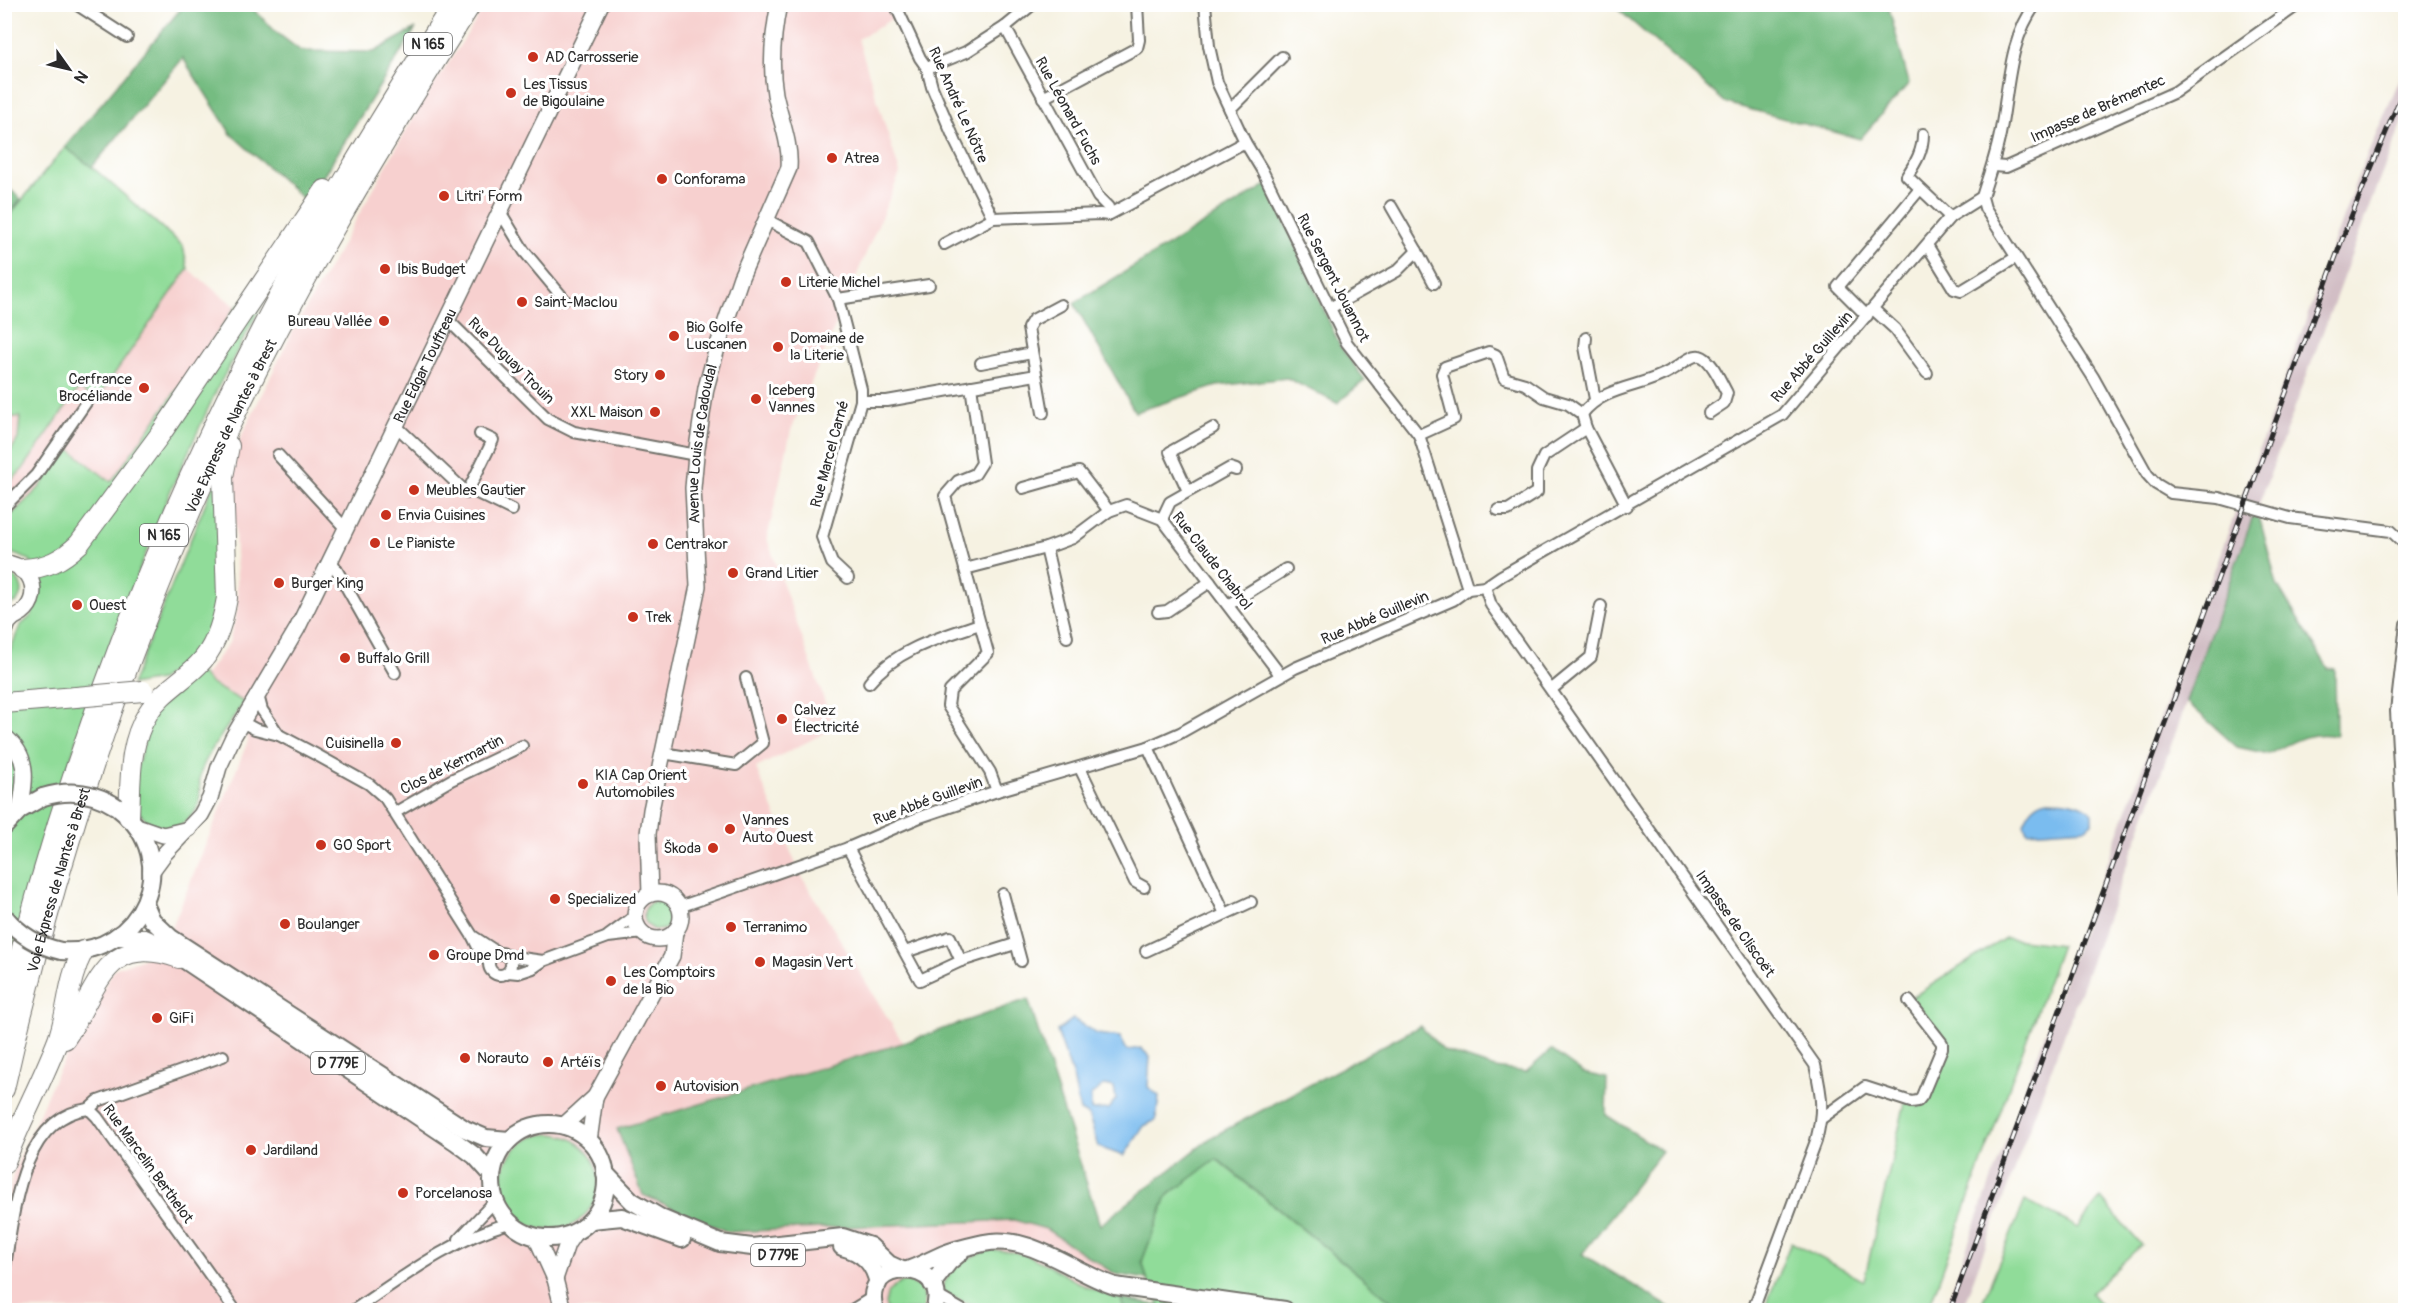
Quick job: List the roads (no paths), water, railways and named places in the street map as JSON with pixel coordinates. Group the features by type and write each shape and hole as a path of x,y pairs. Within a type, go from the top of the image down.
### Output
{"highway":[{"name":"Voie Express de Nantes à Brest","path":"4,1019 44,868 71,783 111,666 158,549 253,345 315,232 402,84 453,4"},
{"name":"Voie Express de Nantes à Brest","path":"4,1089 57,876 126,669 163,575 208,472 282,323 375,159 471,4"},
{"path":"11,562 53,564 78,544 215,357 378,110 402,84"},
{"path":"127,817 130,765 141,726 154,703 200,663 215,638 227,598 224,464 231,442 278,346 282,323"},
{"path":"4,703 143,691 153,688 174,677 195,660 215,638"},
{"path":"46,1069 105,971 117,958 130,952 148,950 179,958"},
{"path":"4,1164 46,1069 63,1021 74,967 83,951"}],"main road":[{"path":"4,826 20,810 43,797 77,792 102,798 127,817 147,848 151,872 145,904 134,922 118,937 99,947 83,951 61,951 33,941 18,931 4,917"},
{"name":"D 779E","path":"145,904 158,926 178,943 395,1084 465,1129 486,1138 509,1140"},
{"name":"D 779E","path":"118,937 145,938 165,947 456,1142 476,1156 492,1175"},
{"path":"543,1124 563,1126 573,1129 589,1141 599,1154 605,1173 603,1201 591,1220 575,1232 556,1238 536,1237 526,1234 510,1223 494,1202 492,1175 500,1150 524,1129 543,1124"},
{"name":"D 779E","path":"605,1173 632,1201 669,1221 720,1243 752,1247 843,1237 870,1246 889,1264 905,1269"},
{"name":"D 779E","path":"591,1220 622,1217 716,1252 736,1257 754,1258 842,1247 853,1250 866,1259 876,1274 875,1297"},
{"path":"875,1297 887,1274 924,1265 947,1253 986,1242 1004,1241 1039,1250 1096,1280 1115,1286 1285,1311"},
{"path":"934,1297 948,1262 966,1248"},
{"path":"905,1269 919,1272 934,1297"}],"street":[{"path":"76,4 127,37"},
{"name":"Rue Edgar Touffreau","path":"151,872 165,853 201,814 210,798 219,767 242,722 297,629 602,4"},
{"name":"Avenue Louis de Cadoudal","path":"657,894 648,834 698,586 693,488 706,388 741,277 786,180 790,156 775,92 772,59 779,4"},
{"name":"Rue André Le Nôtre","path":"895,4 927,68 932,87 956,143 993,218"},
{"path":"927,68 966,52 1005,27 1033,4"},
{"path":"1043,98 1137,48 1139,40 1137,4"},
{"name":"Rue Sergent Jouannot","path":"1205,4 1211,55 1217,82 1347,343 1419,435 1468,589"},
{"path":"2036,4 2027,16 2019,34 1993,166 1982,197 1985,208 2015,258 2093,377 2135,454 2156,484 2171,493 2219,498 2273,515 2391,531 2406,545"},
{"name":"Impasse de Brémentec","path":"1993,166 2006,167 2175,93 2299,4"},
{"name":"Rue Léonard Fuchs","path":"1005,27 1098,197 1108,210"},
{"path":"1230,109 1282,57"},
{"path":"1923,134 1920,156 1907,176 1950,217"},
{"path":"944,244 993,218 1108,210 1245,142"},
{"path":"1920,189 1838,287 1895,329 1927,373"},
{"name":"Rue Abbé Guillevin","path":"679,907 848,848 920,818 997,791 1148,747 1180,733 1280,676 1453,600 1468,589 1485,587 1782,415 1950,217 1982,197"},
{"path":"1391,206 1434,283"},
{"path":"501,213 524,252 564,299"},
{"name":"Rue Marcel Carné","path":"767,220 809,242 838,298 861,389 861,401 822,537 832,562 848,578"},
{"path":"1927,245 1954,289 1961,291 2015,258"},
{"path":"1330,308 1397,271 1417,251"},
{"path":"838,298 929,285"},
{"path":"1043,413 1028,328 1033,320 1061,305"},
{"name":"Rue Duguay Trouin","path":"447,319 548,419 574,432 696,454"},
{"path":"1586,338 1585,347 1595,399"},
{"path":"1419,435 1454,419 1442,374 1445,367 1489,352 1496,356 1504,378 1525,384 1544,397 1568,404 1582,414 1586,428 1627,506"},
{"path":"981,363 1032,353"},
{"path":"1582,414 1595,399 1606,393 1662,376 1695,356 1703,357 1708,362 1727,393 1724,403 1709,413"},
{"path":"861,401 887,401 1036,375"},
{"path":"971,386 982,463 975,474 958,481 945,496 988,653 950,691 948,706 990,772 997,791"},
{"path":"4,507 36,475 87,401"},
{"path":"395,425 467,493 493,440 480,434"},
{"path":"1188,491 1170,452 1214,428"},
{"path":"1498,510 1508,510 1537,492 1537,471 1544,456 1586,428"},
{"path":"278,455 346,529"},
{"path":"1162,519 1170,502 1230,468 1236,470"},
{"path":"965,569 1046,548 1073,538 1109,511 1079,472 1023,488"},
{"path":"469,489 512,510"},
{"name":"Rue Claude Chabrol","path":"1109,511 1126,504 1162,519 1280,676"},
{"path":"1046,548 1067,637"},
{"path":"331,560 395,673"},
{"path":"4,634 9,618 27,609 33,594 30,578 11,562"},
{"path":"1228,605 1286,569"},
{"path":"1158,612 1167,611 1210,582"},
{"name":"Impasse de Cliscoët","path":"1485,587 1491,605 1815,1065 1822,1098 1822,1118 1816,1141 1753,1311"},
{"path":"1552,689 1591,657 1601,606"},
{"path":"870,683 879,671 926,641 980,624"},
{"path":"2406,624 2396,711 2406,893"},
{"path":"663,753 736,765 763,743 746,678"},
{"path":"258,695 262,710 279,735"},
{"path":"242,722 255,729 279,735 369,783 396,812 495,974 518,973 533,968 543,961 608,936 635,916"},
{"path":"4,736 17,751 24,768 25,785 20,810"},
{"name":"Clos de Kermartin","path":"396,812 451,780 522,746"},
{"path":"1148,747 1225,914"},
{"path":"1080,768 1135,882 1143,887"},
{"path":"127,817 163,835 189,829"},
{"path":"848,848 920,980 961,961 1016,944"},
{"path":"563,1126 596,1096 664,971 672,956 675,931 681,919 679,907 670,896 657,894 639,903 635,916 639,928 650,935 664,971"},
{"path":"1003,894 1021,961"},
{"path":"1146,951 1251,902"},
{"path":"608,936 669,935 675,931"},
{"path":"473,937 511,962 507,972"},
{"path":"904,952 950,937 961,961"},
{"path":"489,962 493,956 503,955 543,961"},
{"path":"1822,1118 1865,1086 1911,1102 1918,1101 1922,1096 1942,1043 1909,1000"},
{"path":"89,1109 98,1101 223,1056"},
{"path":"589,1141 596,1096"},
{"name":"Rue Marcelin Berthelot","path":"4,1273 24,1170 51,1126 75,1111 89,1109 235,1311"},
{"path":"454,1244 494,1202"},
{"path":"354,1311 454,1244 485,1230 510,1223"},
{"path":"555,1279 567,1244 575,1232"},
{"path":"536,1237 555,1279 563,1311"},
{"path":"852,1311 875,1297"},
{"path":"934,1297 962,1311"}],"water":[{"path":"2048,800 2066,801 2083,806 2093,813 2093,822 2086,828 2027,832 2024,823 2030,811 2039,803"},
{"path":"1073,1019 1097,1034 1120,1037 1127,1050 1141,1048 1150,1057 1148,1087 1159,1096 1156,1120 1144,1126 1124,1156 1098,1147 1089,1116 1080,1111 1073,1077 1057,1031","holes":["1104,1085 1114,1087 1116,1099 1108,1109 1091,1110 1091,1095"]}],"railway":[{"path":"1950,1310 2346,229 2406,84"}],"place":[{"name":"AD Carrosserie","path":"533,57"},
{"name":"Les Tissus de Bigoulaine","path":"511,93"},
{"name":"Atrea","path":"832,158"},
{"name":"Conforama","path":"662,179"},
{"name":"Litri' Form","path":"444,196"},
{"name":"Ibis Budget","path":"385,269"},
{"name":"Literie Michel","path":"786,282"},
{"name":"Saint-Maclou","path":"522,302"},
{"name":"Bureau Vallée","path":"384,321"},
{"name":"Bio Golfe Luscanen","path":"674,336"},
{"name":"Domaine de la Literie","path":"778,347"},
{"name":"Story","path":"660,375"},
{"name":"Cerfrance Brocéliande","path":"144,388"},
{"name":"Iceberg Vannes","path":"756,399"},
{"name":"XXL Maison","path":"655,412"},
{"name":"Meubles Gautier","path":"414,490"},
{"name":"Envia Cuisines","path":"386,515"},
{"name":"Le Pianiste","path":"375,543"},
{"name":"Centrakor","path":"653,544"},
{"name":"Grand Litier","path":"733,573"},
{"name":"Burger King","path":"279,583"},
{"name":"Ouest","path":"77,605"},
{"name":"Trek","path":"633,617"},
{"name":"Buffalo Grill","path":"345,658"},
{"name":"Calvez Électricité","path":"782,719"},
{"name":"Cuisinella","path":"396,743"},
{"name":"KIA Cap Orient Automobiles","path":"583,784"},
{"name":"Vannes Auto Ouest","path":"730,829"},
{"name":"GO Sport","path":"321,845"},
{"name":"Škoda","path":"713,848"},
{"name":"Specialized","path":"555,899"},
{"name":"Boulanger","path":"285,924"},
{"name":"Terranimo","path":"731,927"},
{"name":"Groupe Dmd","path":"434,955"},
{"name":"Magasin Vert","path":"760,962"},
{"name":"Les Comptoirs de la Bio","path":"611,981"},
{"name":"GiFi","path":"157,1018"},
{"name":"Norauto","path":"465,1058"},
{"name":"Artéïs","path":"548,1062"},
{"name":"Autovision","path":"661,1086"},
{"name":"Jardiland","path":"251,1150"},
{"name":"Porcelanosa","path":"403,1193"}]}
